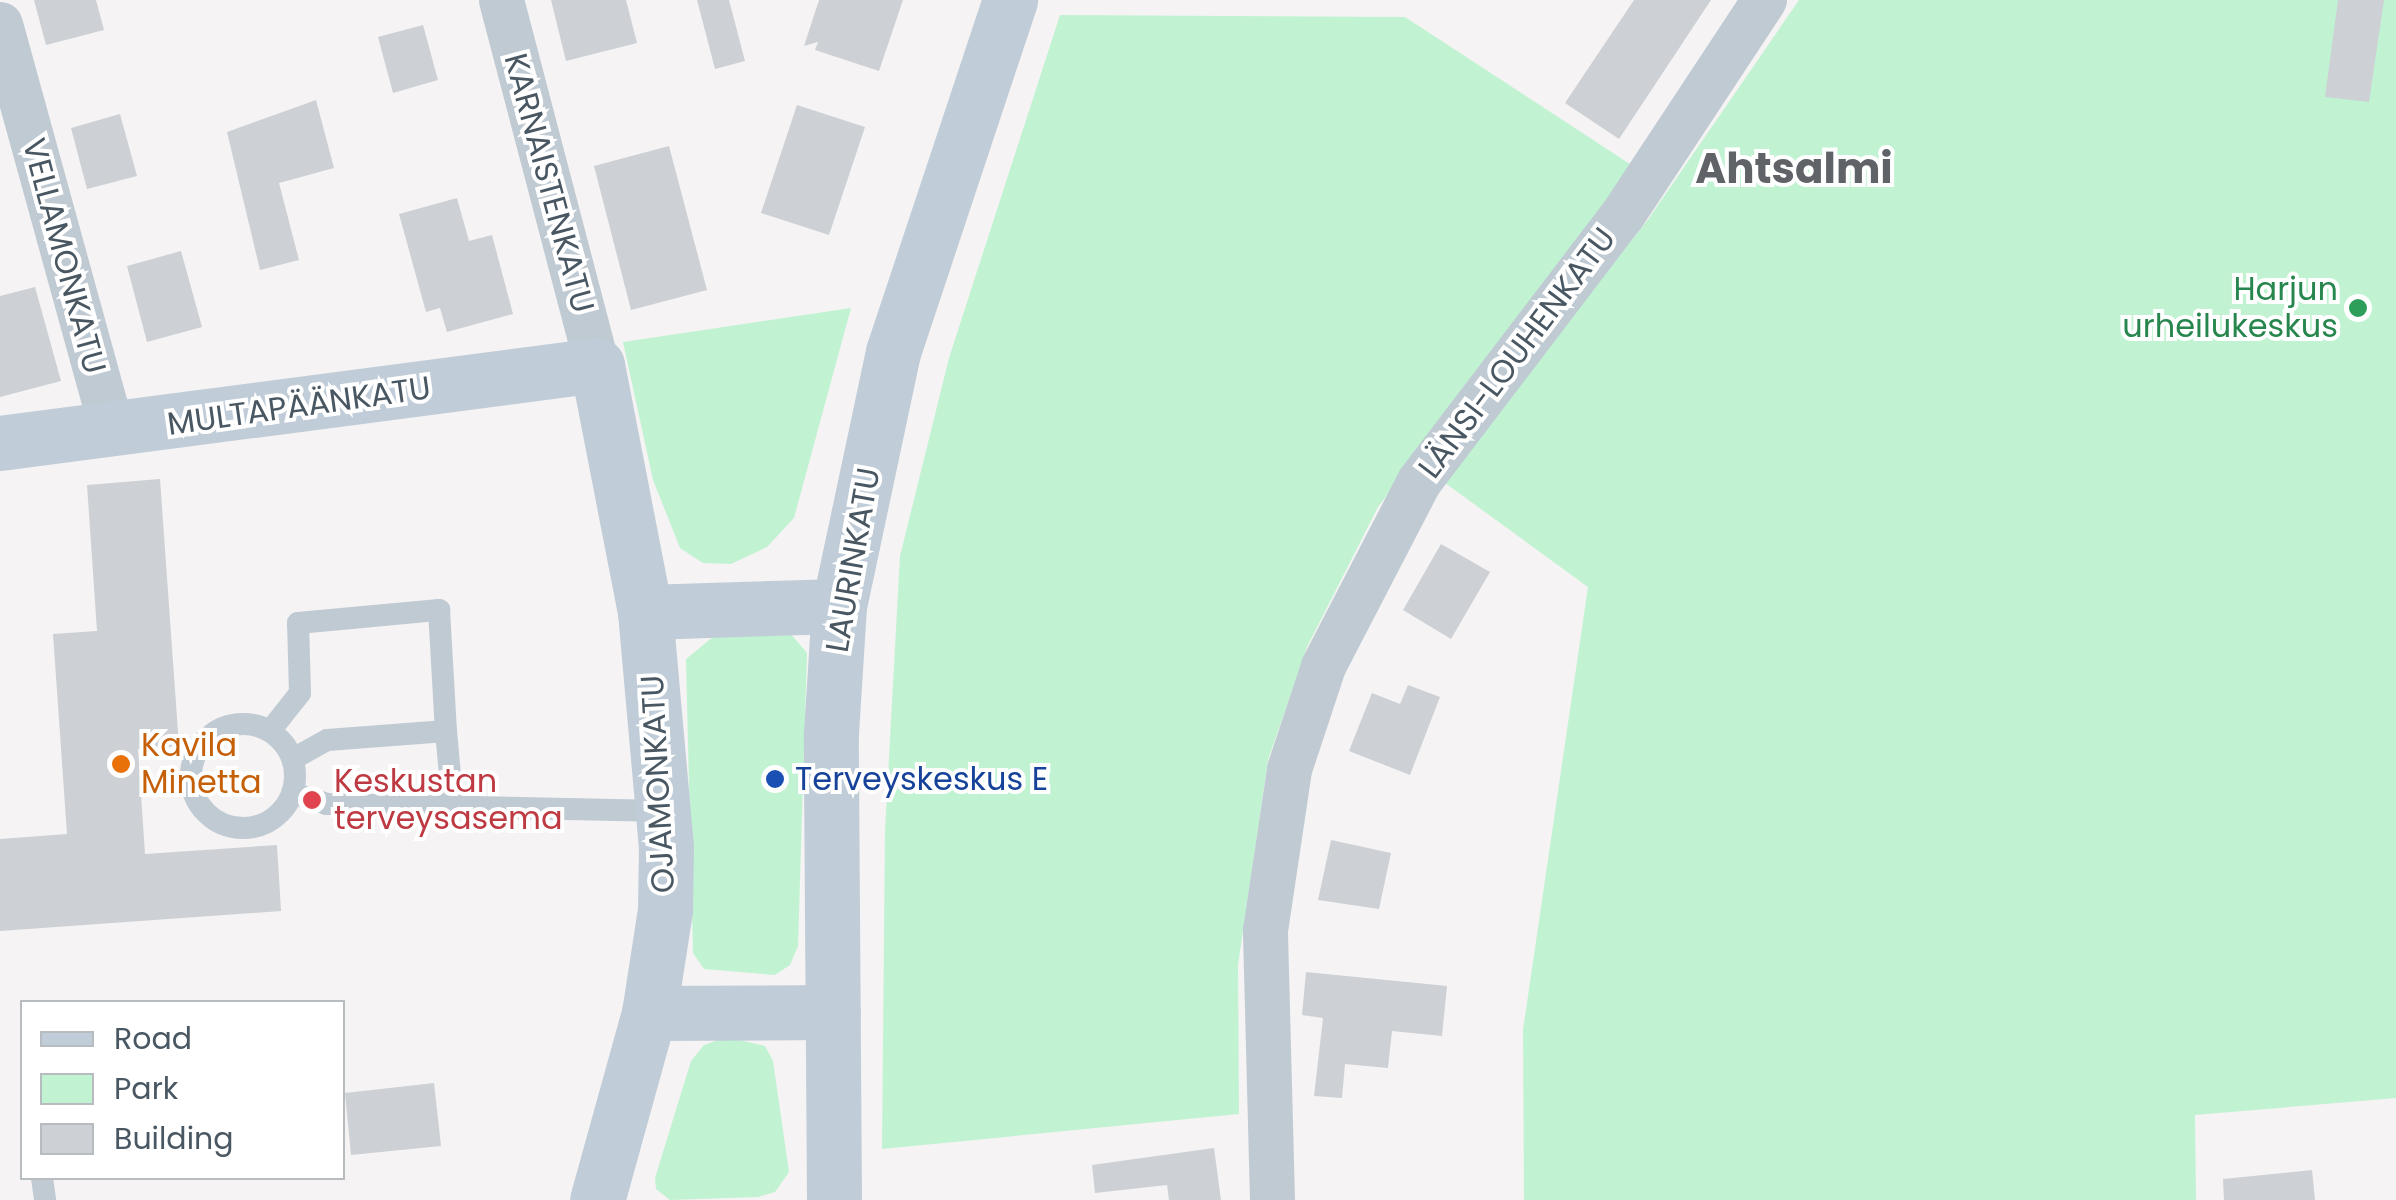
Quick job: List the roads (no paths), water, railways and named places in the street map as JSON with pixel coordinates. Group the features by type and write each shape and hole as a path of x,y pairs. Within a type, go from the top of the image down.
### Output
{"street":[{"name":"KARNAISTENKATU","path":"501,0 598,365"},
{"name":"LAURINKATU","path":"834,1200 831,732 839,606 893,352 1010,0"},
{"name":"LÄNSI-LOUHENKATU","path":"1272,1200 1266,930 1288,769 1323,666 1418,481 1622,215 1764,0"},
{"name":"VELLAMONKATU","path":"0,24 112,430"},
{"name":"MULTAPÄÄNKATU","path":"0,443 598,365"},
{"name":"OJAMONKATU","path":"597,1200 648,1013 666,910 663,810 645,612 598,365"},
{"path":"645,612 839,606"},
{"path":"648,1013 832,1012"}],"lane":[{"path":"270,731 300,693 298,623 439,610 453,808"},
{"path":"236,724 270,731 293,758 293,793 272,820 240,829 223,825 197,802 191,769 206,739 236,724"},
{"path":"293,758 327,740 446,731"},
{"path":"293,793 326,804 663,810"}],"place":[{"name":"Harjun urheilukeskus","path":"2358,308"},
{"name":"Kavila Minetta","path":"121,764"},
{"name":"Terveyskeskus E","path":"775,779"},
{"name":"Keskustan terveysasema","path":"312,800"}],"district":[{"name":"Ahtsalmi","path":"1794,169"}]}
